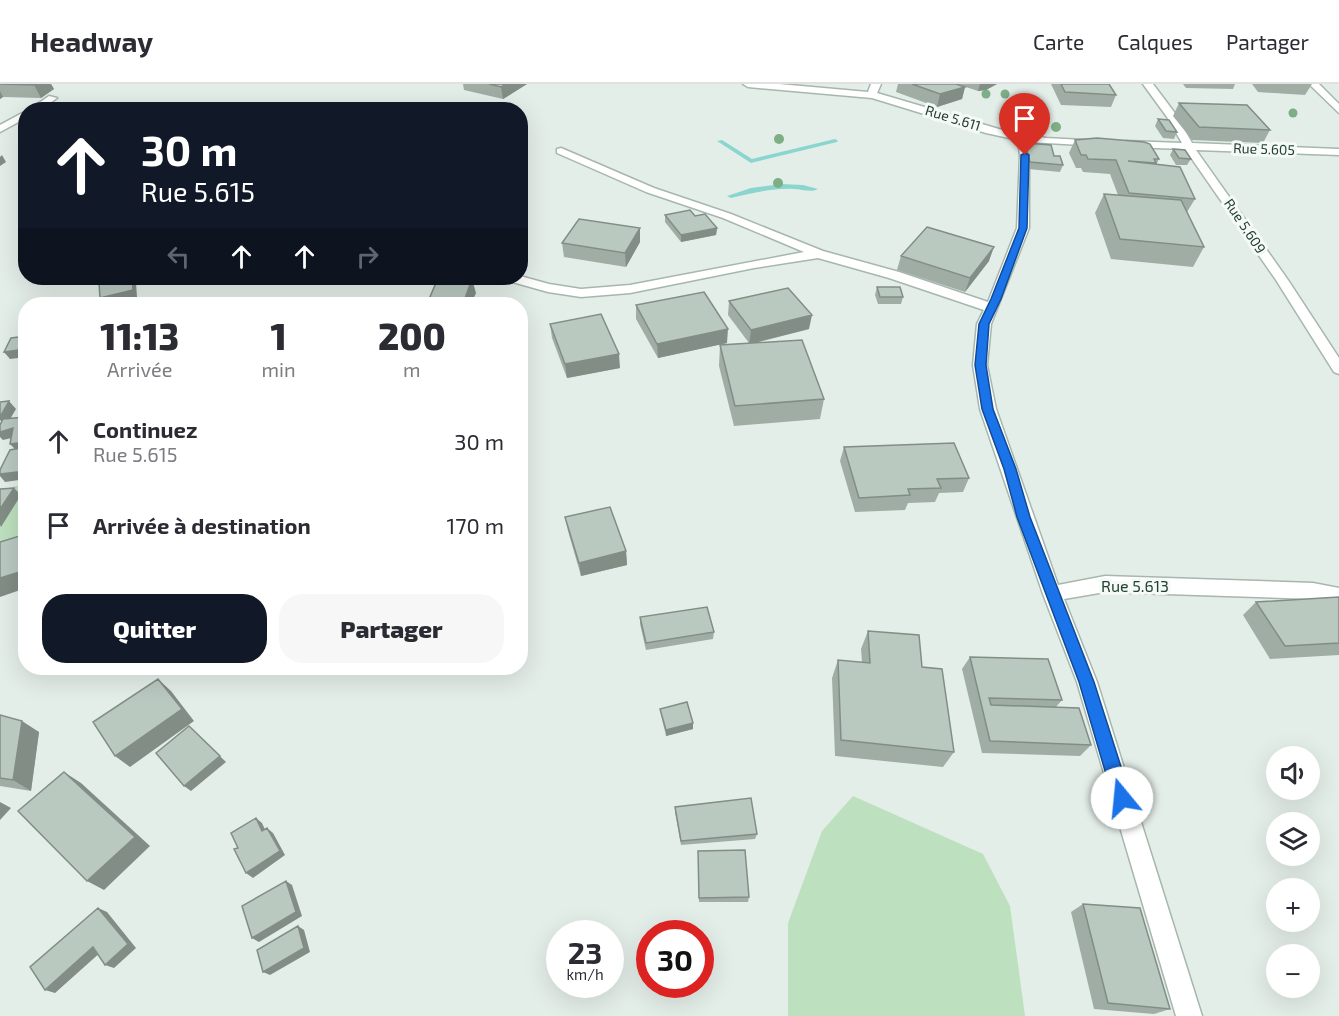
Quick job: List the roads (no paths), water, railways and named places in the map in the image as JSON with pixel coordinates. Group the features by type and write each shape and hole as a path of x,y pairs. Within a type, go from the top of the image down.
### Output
{"street":[{"name":"Rue 5.611","path":"748,84 872,95 1023,138 1057,142 1189,147"},
{"path":"872,95 876,84"},
{"name":"Rue 5.609","path":"1148,84 1172,116 1189,147 1269,261 1339,369"},
{"path":"1314,84 1339,111"},
{"path":"46,102 52,98"},
{"path":"0,129 18,119"},
{"path":"1023,138 1025,155 1023,228 984,324 980,365 988,409 1052,594 1087,682 1189,1016"},
{"name":"Rue 5.605","path":"1189,147 1339,152"},
{"path":"561,151 650,190 727,216 819,254 894,275 992,308"},
{"path":"528,282 581,293 630,290 754,264 819,254"},
{"name":"Rue 5.613","path":"1052,594 1105,584 1313,591 1339,596"}],"waterway":[{"path":"720,141 751,161 835,141"},
{"path":"731,196 772,187 793,186 814,189"}]}
